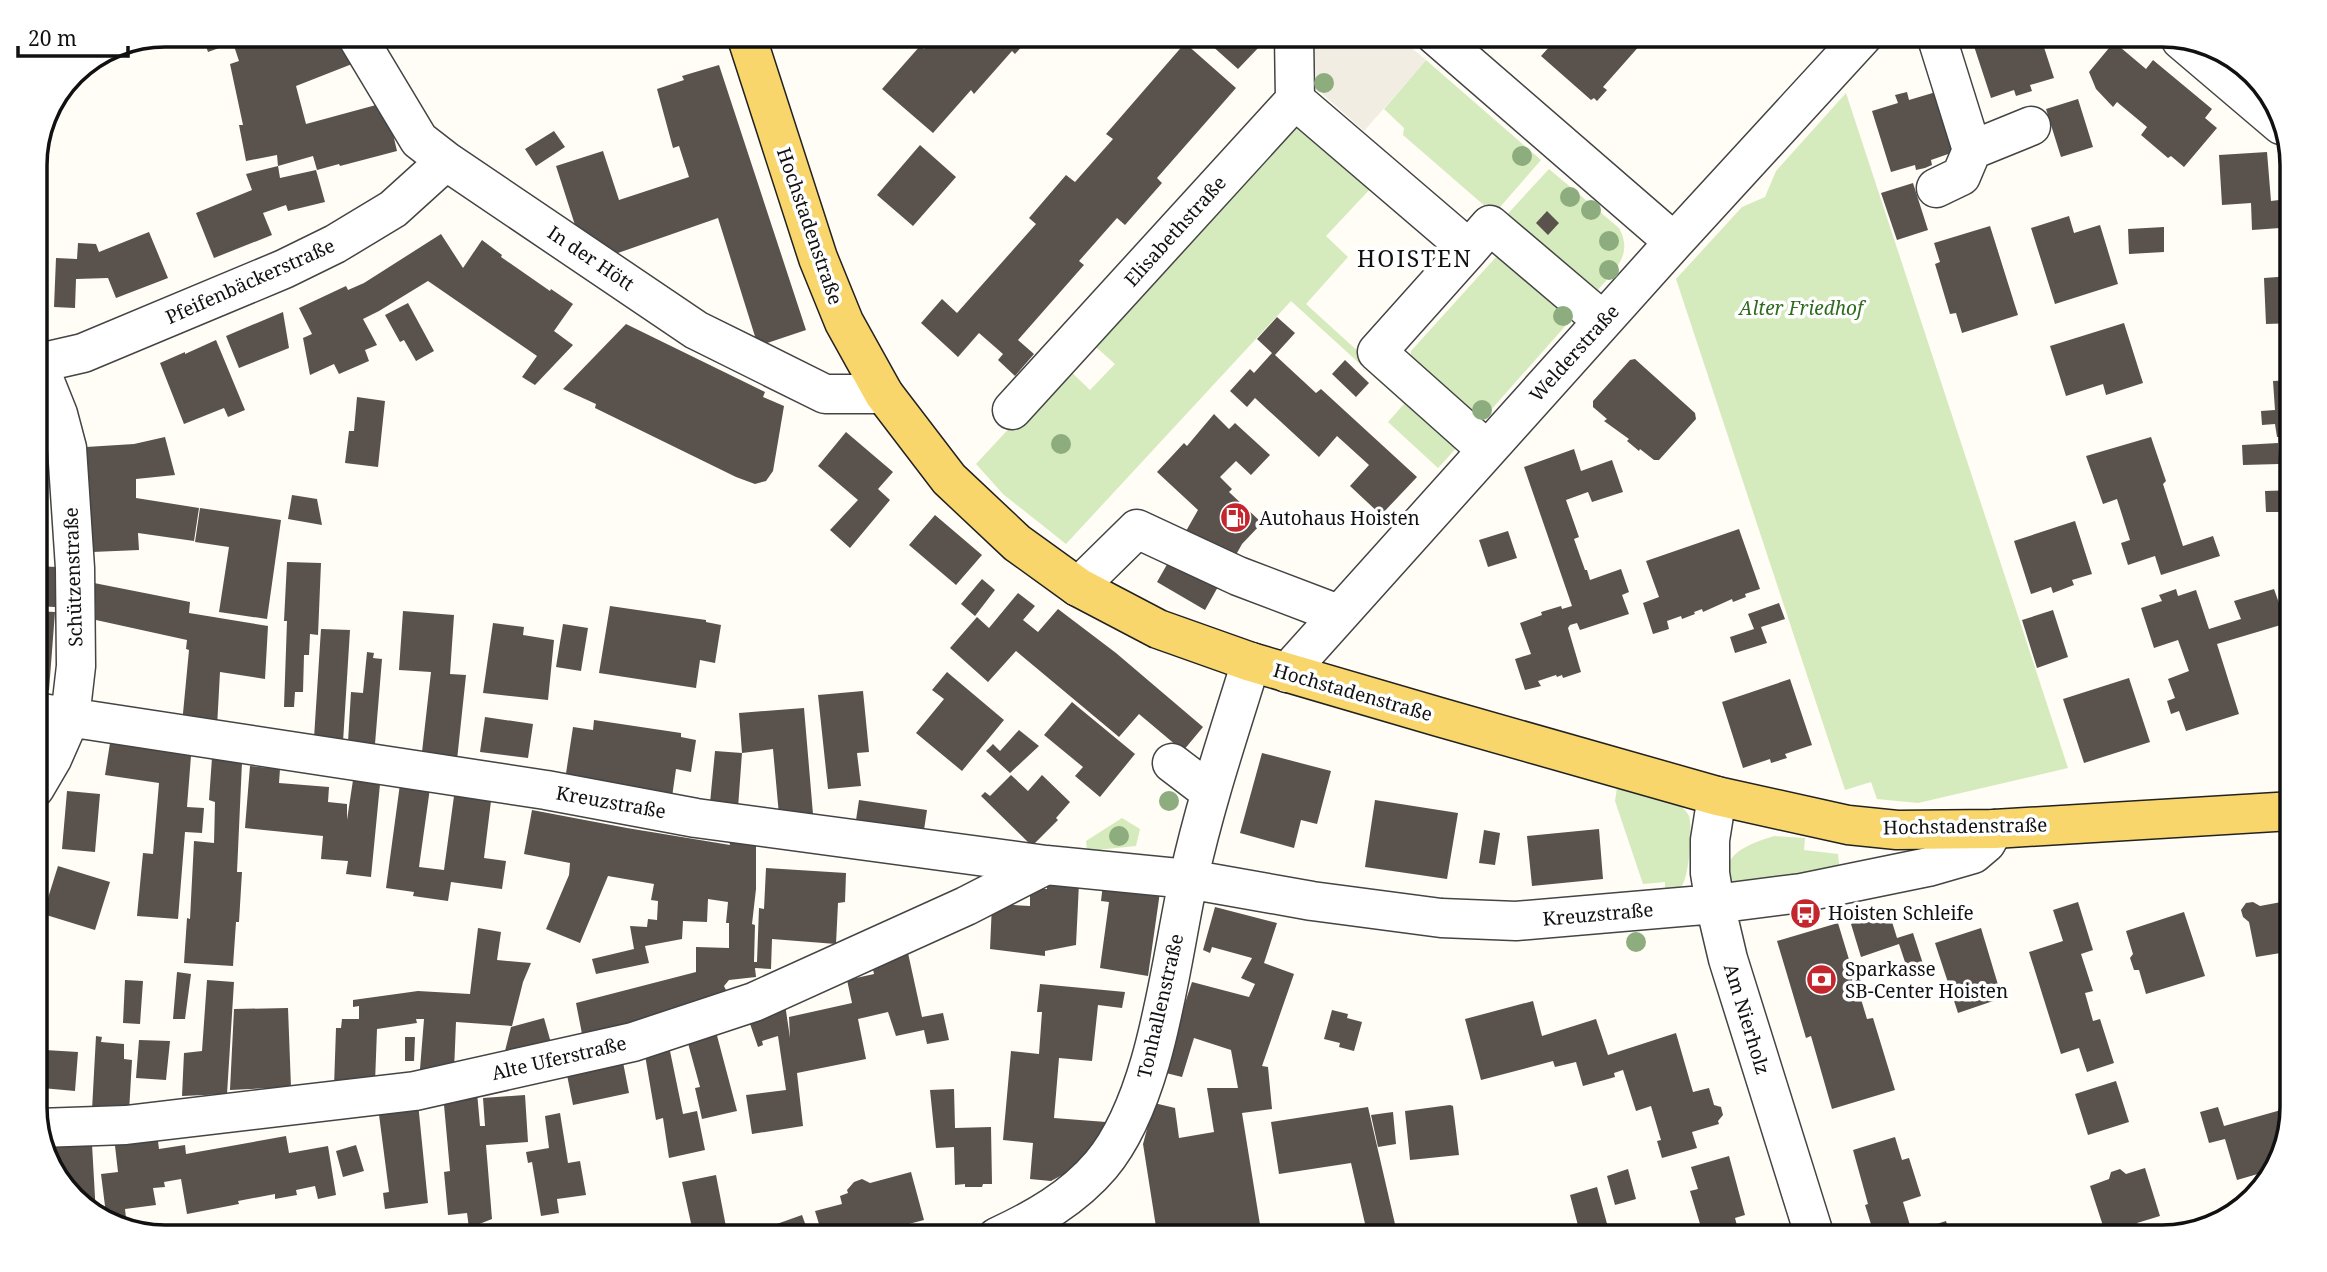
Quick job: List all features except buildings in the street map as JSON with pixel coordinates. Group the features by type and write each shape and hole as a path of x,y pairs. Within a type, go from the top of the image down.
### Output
{"main road":[{"name":"Hochstadenstraße","path":"750,47 818,258 844,322 884,394 949,479 1017,543 1078,587 1158,629 1269,668 1717,796 1849,825 1897,830 1994,829 2280,812"}],"street":[{"name":"In der Hött","path":"363,47 419,140 696,330 825,394 884,394"},
{"path":"1294,47 1295,100 1469,249"},
{"path":"1449,47 1674,242"},
{"name":"Welderstraße","path":"1269,668 1338,614 1853,47"},
{"path":"1936,188 1961,176 1972,150 1941,47"},
{"path":"2195,52 2269,114"},
{"name":"Elisabethstraße","path":"1012,410 1295,100"},
{"path":"1972,150 2031,126"},
{"name":"Pfeifenbäckerstraße","path":"48,361 83,352 284,269 335,244 393,209 446,161"},
{"path":"1487,450 1377,352 1490,225 1603,321"},
{"name":"Schützenstraße","path":"48,390 58,414 67,449 75,568 76,666 52,715 52,759 48,766"},
{"path":"1078,587 1137,529 1238,576 1338,614"},
{"path":"1188,879 1210,792 1269,668"},
{"name":"Kreuzstraße","path":"52,715 546,790 696,818 1046,865 1188,879 1312,901 1441,918 1516,921 1716,904 1801,893 1928,867 1973,854 1986,844 1994,829"},
{"path":"1172,763 1210,792"},
{"name":"Am Nierholz","path":"1717,796 1710,839 1710,873 1728,959 1811,1225"},
{"name":"Alte Uferstraße","path":"50,1128 126,1125 415,1091 633,1042 754,1002 966,906 1046,865"},
{"name":"Tonhallenstraße","path":"1024,1225 1071,1194 1102,1164 1114,1146 1136,1100 1160,1021 1188,879"}],"green space":[{"path":"1426,60 1541,160 1494,214 1403,135 1404,128 1384,109"},
{"name":"Alter Friedhof","path":"1846,93 2068,768 1918,803 1877,799 1871,782 1845,790 1676,279 1742,207 1765,197 1776,171"},
{"path":"1292,118 1372,187 1326,236 1348,257 1306,304 1460,444 1438,468 1388,422 1404,404 1291,301 1066,544 1003,494 976,464 1066,367 1090,390 1115,364 1088,340"},
{"path":"1549,169 1619,228 1623,238 1623,255 1620,262 1597,291 1501,221"},
{"path":"1508,255 1575,315 1475,428 1410,368 1411,351 1496,257"},
{"path":"1617,788 1677,804 1688,814 1691,831 1690,853 1684,882 1678,890 1665,894 1665,882 1643,884 1615,801"},
{"path":"1122,818 1140,829 1136,846 1087,851 1086,841"},
{"path":"1774,836 1805,838 1804,850 1838,854 1840,874 1725,895 1728,866 1735,854 1747,846"}],"shaded area":[{"path":"1313,47 1410,47 1426,60 1364,131 1318,90"}],"place":[{"name":"Autohaus Hoisten","path":"1236,518"},
{"name":"Hoisten Schleife","path":"1805,913"},
{"name":"Sparkasse SB-Center Hoisten","path":"1822,980"}],"district":[{"name":"HOISTEN","path":"1415,259"}]}
